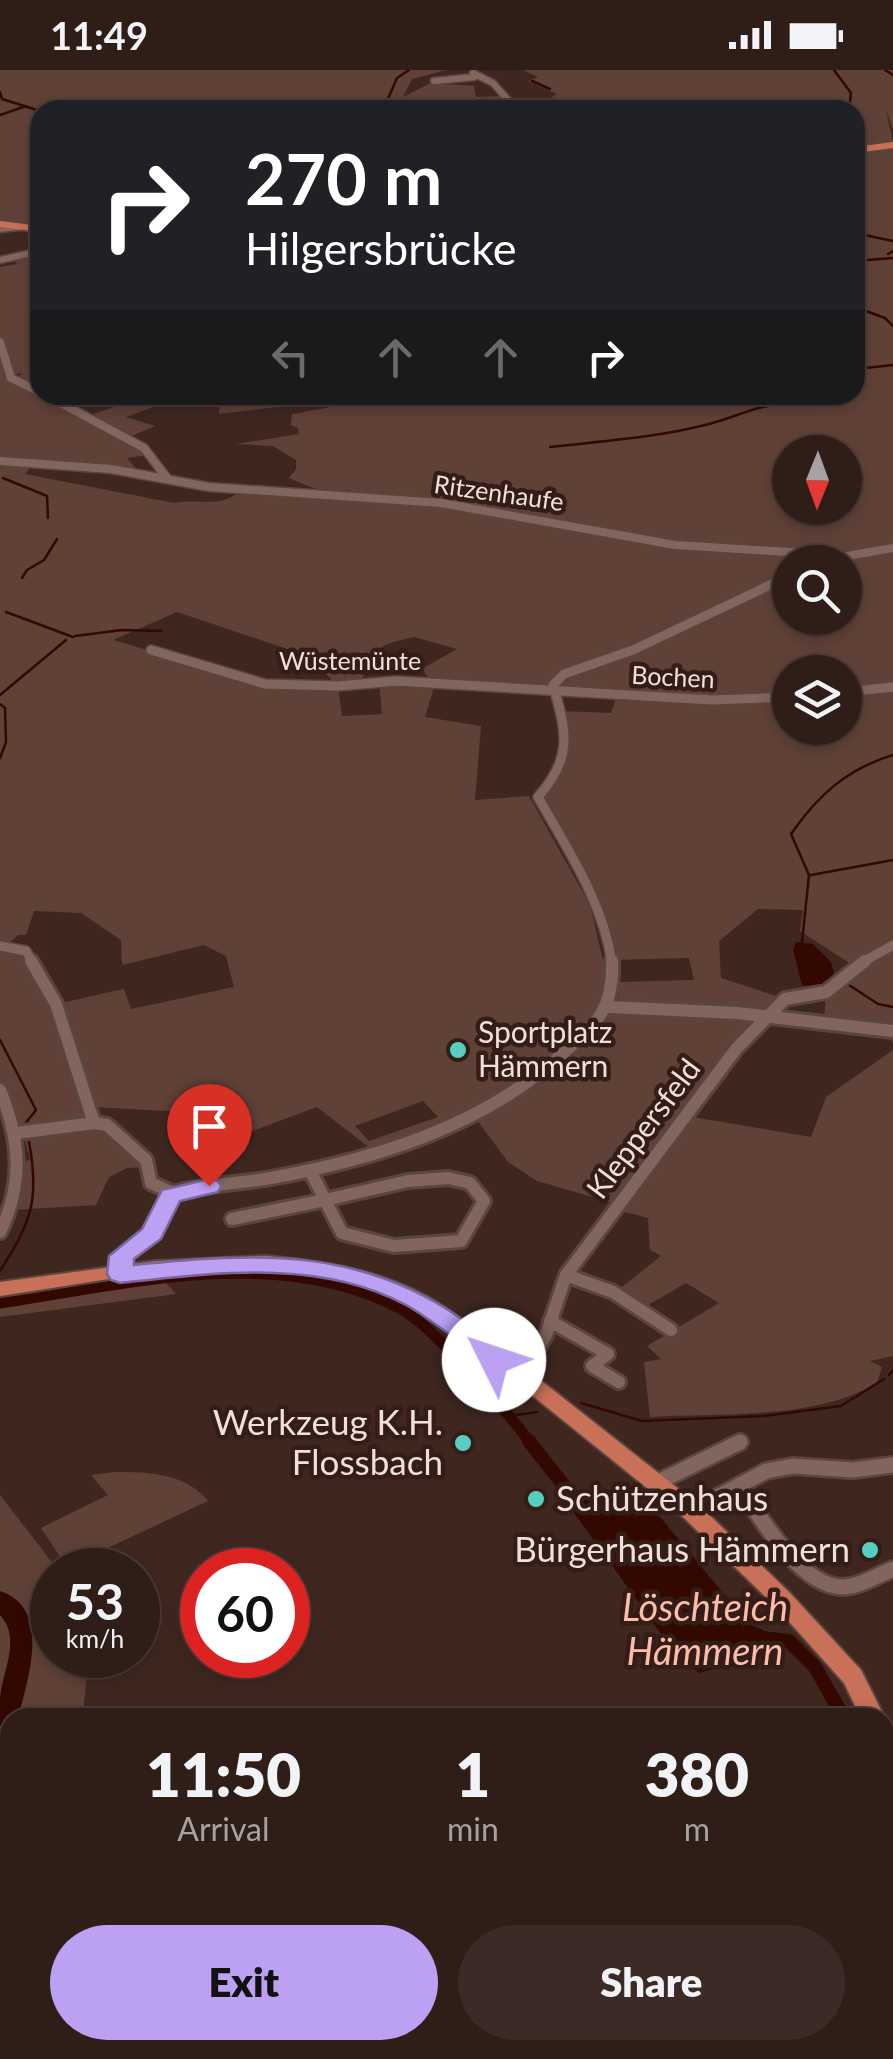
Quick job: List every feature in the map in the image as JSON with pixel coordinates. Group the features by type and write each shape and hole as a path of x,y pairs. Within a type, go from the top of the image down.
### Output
{"main road":[{"path":"865,149 893,145"},
{"path":"0,226 30,228"},
{"path":"0,1289 219,1263 278,1264 366,1279 416,1300 498,1357 492,1366 495,1373 508,1379 524,1368 691,1510 809,1626 854,1678 869,1708"}],"street":[{"path":"434,81 473,75 493,82 508,100"},
{"path":"0,260 30,254"},
{"path":"0,342 11,378 30,388"},
{"path":"64,405 144,448 166,478"},
{"name":"Ritzenhaufe","path":"0,461 68,464 242,490 458,505 675,545 772,551"},
{"name":"Ritzenhaufe","path":"862,553 893,548"},
{"path":"17,1134 94,1123 106,1125 146,1160 150,1183 173,1193 310,1170 375,1152 424,1135 516,1091 552,1066 610,1007 614,982 601,920 538,798 560,774 565,726 553,689 564,674 632,650 772,583"},
{"name":"Wüstemünte","path":"151,650 266,684 338,686 396,681 553,689"},
{"path":"862,690 893,687"},
{"name":"Bochen","path":"553,689 712,700 772,698"},
{"path":"767,1017 785,999 826,992 854,966 893,945"},
{"path":"0,946 26,951 45,982 68,1037 94,1123"},
{"name":"Kleppersfeld","path":"610,1007 767,1017 893,1031"},
{"name":"Kleppersfeld","path":"524,1368 537,1351 566,1275 684,1115 767,1017"},
{"path":"0,1090 17,1134 20,1164 0,1232"},
{"path":"232,1219 327,1199 381,1185 455,1178 474,1186 484,1201 461,1241 394,1246 342,1234 327,1199 310,1170"},
{"path":"120,1274 122,1256 152,1234 166,1200 173,1193"},
{"path":"566,1275 612,1292 671,1330"},
{"path":"550,1321 608,1354 592,1366 619,1382"},
{"path":"658,1482 740,1442"},
{"path":"691,1510 766,1470 792,1466 853,1470 893,1465"},
{"path":"739,1486 778,1546 832,1586 844,1587 893,1569"}],"shaded area":[{"path":"0,70 446,70 412,79 403,97 431,83 474,86 476,97 505,96 508,100 30,100 30,226 0,221"},
{"path":"523,70 893,70 893,130 886,109 893,144 865,147 865,100 562,100 528,81 538,77"},
{"path":"893,147 893,1043 888,1031 824,1026 826,992 854,966 800,931 803,910 758,909 719,941 721,978 785,999 680,1114 614,1203 537,1181 508,1162 474,1116 543,1078 611,1011 630,1010 617,1005 620,982 694,980 689,958 611,960 605,920 543,800 564,748 560,711 611,713 617,695 556,688 575,673 610,658 564,674 553,689 435,684 425,717 481,726 475,800 529,796 590,905 608,982 605,1004 539,1076 488,1107 375,1152 317,1107 223,1142 193,1135 186,1112 92,1107 85,1123 27,1129 21,1125 0,1086 0,948 25,953 56,1004 124,989 131,1009 234,987 226,956 204,945 122,965 121,940 81,913 34,911 26,935 18,935 7,945 0,944 0,267 17,264 13,259 30,256 30,385 17,379 22,373 6,376 30,389 30,405 58,405 148,455 127,458 139,472 69,464 32,465 25,474 174,503 218,501 241,490 442,505 675,546 772,552 772,582 654,641 772,585 772,635 862,635 862,545 772,545 772,552 676,544 476,506 342,494 351,490 325,493 289,478 296,469 296,460 273,446 236,444 299,434 298,428 291,425 292,414 336,405 865,405 865,151","holes":["177,612 308,656 337,685 265,684 113,640","414,637 457,649 422,669 433,684 379,682 382,714 342,716 338,686 361,683 378,650","423,1101 438,1117 369,1141 355,1126"]},
{"path":"121,405 158,405 126,417 155,426 127,438 86,416"},
{"path":"220,405 293,405 219,414"},
{"path":"893,1050 893,1356 870,1361 882,1367 877,1383 853,1395 797,1409 650,1417 644,1362 661,1359 647,1346 719,1303 686,1283 645,1307 618,1290 661,1256 650,1250 648,1218 618,1210 687,1116 811,1137 826,1097"},
{"path":"102,1126 146,1167 127,1168 109,1177 96,1205 12,1210 23,1163 30,1159 24,1136"},
{"path":"158,1274 176,1294 0,1317 0,1293"},
{"path":"153,1474 189,1485 208,1501 108,1548 54,1548 41,1528 108,1495 91,1475"},
{"path":"0,1495 41,1548 30,1548 30,1678 87,1678 84,1708 0,1708"}],"water":[{"path":"796,942 813,944 831,962 835,977 817,989 802,985 793,950"},
{"name":"Löschteich Hämmern","path":"598,1497 613,1512 621,1506 660,1517 749,1624 772,1634 779,1650 699,1673 677,1656 567,1503"}],"waterway":[{"path":"387,100 397,78 409,70"},
{"path":"834,70 851,93 850,100"},
{"path":"885,70 893,75"},
{"path":"532,81 550,89"},
{"path":"0,92 2,99 25,106"},
{"path":"0,115 25,106"},
{"path":"25,106 30,108"},
{"path":"865,235 893,241"},
{"path":"888,254 893,251"},
{"path":"865,260 893,258"},
{"path":"865,311 885,318 893,326"},
{"path":"865,368 893,365"},
{"path":"550,447 686,429 776,405"},
{"path":"3,478 47,496 48,518"},
{"path":"22,578 27,570 44,560 57,539"},
{"path":"6,612 73,637"},
{"path":"75,636 122,630 162,631"},
{"path":"0,695 66,640"},
{"path":"0,704 5,708 6,742 0,758"},
{"path":"802,942 809,875 791,834 835,785 861,768 893,755"},
{"path":"811,875 893,860"},
{"path":"849,985 878,1004 893,1007"},
{"path":"0,1040 36,1110 25,1124"},
{"path":"0,1271 30,1210 33,1180 29,1142"},
{"path":"0,1303 203,1274 305,1278 354,1289 401,1309 454,1354"},
{"path":"889,1375 893,1370"},
{"path":"581,1403 642,1421 764,1416 841,1406 884,1379"},
{"path":"494,1397 531,1443"},
{"path":"509,1416 537,1412"},
{"path":"529,1441 583,1510"},
{"path":"0,1600 16,1617 23,1648 9,1708"},
{"path":"761,1638 789,1641 815,1667 838,1708"}],"place":[{"name":"Sportplatz Hämmern","path":"458,1050"},
{"name":"Werkzeug K.H. Flossbach","path":"463,1443"},
{"name":"Schützenhaus","path":"536,1499"},
{"name":"Bürgerhaus Hämmern","path":"870,1550"}],"route":[{"path":"209,1186 170,1195 152,1234 122,1256 120,1274 261,1262 329,1270 366,1279 416,1300 498,1357 494,1360"}]}
